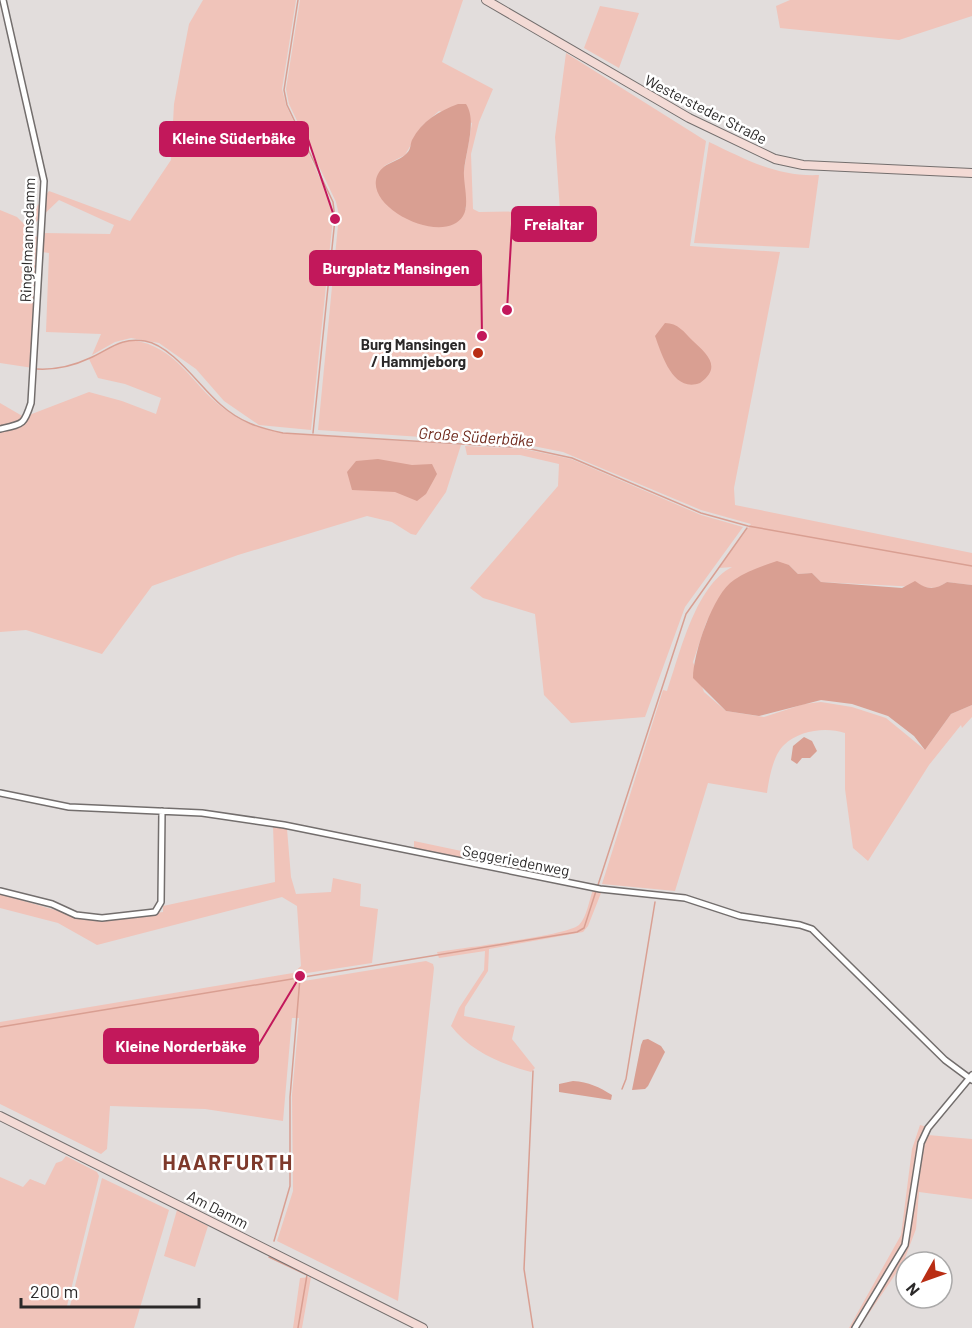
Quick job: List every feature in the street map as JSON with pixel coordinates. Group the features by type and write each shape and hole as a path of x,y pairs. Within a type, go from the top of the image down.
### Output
{"main road":[{"name":"Westersteder Straße","path":"486,0 689,118 775,159 803,165 972,174"},
{"name":"Am Damm","path":"0,1116 423,1328"}],"street":[{"name":"Ringelmannsdamm","path":"0,429 18,426 25,421 31,403 44,181 3,0"},
{"name":"Seggeriedenweg","path":"0,793 69,807 202,813 284,825 594,888 685,898 740,916 784,922 812,929 945,1060 971,1078"},
{"path":"0,891 52,904 76,915 102,918 154,912 161,902 162,811"},
{"path":"855,1328 905,1245 921,1143 928,1128 971,1078"}],"shaded area":[{"path":"203,0 296,0 282,89 286,105 331,202 333,218 311,430 259,425 224,401 196,369 159,343 131,338 115,342 92,355 101,334 46,332 49,253 42,252 43,233 110,234 114,225 59,200 36,222 35,209 49,191 130,221 171,160 174,104 189,24"},
{"path":"300,0 463,0 442,62 493,89 479,122 471,154 473,209 479,212 560,211 555,137 566,53 706,141 690,246 780,252 734,488 735,505 972,553 972,585 947,582 937,588 821,582 812,573 798,574 789,565 756,569 745,575 718,600 706,623 693,662 704,692 726,711 764,717 804,704 821,702 852,707 886,718 925,750 951,714 972,705 972,717 962,728 961,725 929,765 868,861 853,848 845,789 845,733 822,730 798,736 780,749 772,768 767,793 708,783 675,891 602,884 663,690 667,691 690,622 708,589 719,576 732,567 719,568 751,524 701,510 563,452 523,444 318,430 339,215 336,202 289,104 286,89","holes":["439,111 472,123 463,176 466,209 384,166 405,155 422,126"]},
{"path":"790,0 972,0 972,16 899,40 780,28 776,6"},
{"path":"600,6 639,13 619,68 584,48"},
{"path":"458,104 466,104 471,118 464,171 465,211 463,216 453,224 439,227 423,225 392,210 381,199 376,187 378,174 384,167 407,153 416,133 426,122 438,113"},
{"path":"709,142 775,170 819,175 809,248 694,243"},
{"path":"0,210 17,217 39,239 33,368 0,363"},
{"path":"665,323 680,329 703,350 710,360 710,371 700,383 691,385 683,383 676,378 665,362 655,336"},
{"path":"132,340 161,350 182,367 223,408 237,418 259,427 283,433 461,445 446,492 416,535 392,522 367,516 238,555 152,586 102,654 26,630 0,632 0,403 24,417 89,392 156,414 161,398 125,384 98,378 89,359 116,344"},
{"path":"465,446 524,449 571,459 701,515 743,527 685,607 645,717 571,723 544,695 535,614 483,598 470,588 558,486 559,464 520,455 467,455"},
{"path":"378,459 412,465 432,464 437,474 426,494 417,501 395,492 352,490 347,472 356,461"},
{"path":"777,561 789,565 798,574 812,573 821,582 902,588 915,581 931,588 947,582 972,585 972,705 951,714 925,750 914,736 888,716 852,704 821,700 759,716 726,711 693,678 700,640 712,610 726,587 744,574"},
{"path":"804,737 812,741 817,751 810,758 802,758 797,764 791,760 793,746"},
{"path":"273,826 287,829 291,877 296,894 331,892 333,878 361,884 360,906 378,909 372,963 307,973 304,981 426,961 433,964 398,1301 277,1241 293,1191 292,1095 299,1018 292,1018 283,1121 205,1109 110,1106 107,1149 101,1154 0,1104 0,1022 293,973 301,966 297,906 282,897 97,945 58,923 0,908 0,894 79,917 121,918 163,912 163,906 275,882"},
{"path":"414,841 523,864 521,870 414,849"},
{"path":"593,890 601,893 588,926 583,932 489,949 488,971 465,1007 464,1016 515,1026 512,1039 535,1068 531,1072 509,1065 467,1043 451,1026 459,1008 484,970 485,951 439,958 437,952 535,937 570,929 582,922"},
{"path":"648,1039 661,1046 665,1052 648,1086 645,1089 632,1090 641,1045 643,1040"},
{"path":"573,1081 598,1087 612,1095 611,1100 559,1092 559,1084"},
{"path":"920,1125 931,1128 928,1135 972,1139 972,1199 919,1192 916,1229 908,1250 894,1250 894,1276 859,1328 849,1328 901,1235 912,1149"},
{"path":"66,1156 97,1172 99,1176 67,1306 70,1306 102,1178 169,1210 134,1328 0,1328 0,1177 23,1187 30,1179 45,1185 56,1163 62,1161"},
{"path":"177,1210 208,1226 195,1267 164,1256"},
{"path":"311,1277 302,1328 293,1328 300,1278"}],"waterway":[{"path":"298,0 284,90 287,105 333,202 335,219 313,433"},
{"name":"Große Süderbäke","path":"37,369 71,365 122,342 145,341 155,344 176,359 228,411 250,424 266,429 283,433 526,448 572,458 701,513 748,526 972,566"},
{"path":"598,885 686,614 747,528"},
{"path":"0,1027 577,932 584,928 596,891"},
{"path":"622,1089 626,1079 655,902"},
{"path":"274,1241 290,1186 290,1097 300,978"},
{"path":"533,1071 524,1269 533,1328"},
{"path":"269,1257 307,1275 298,1328"}],"place":[{"name":"Kleine Süderbäke","path":"335,219"},
{"name":"Freialtar","path":"507,310"},
{"name":"Burgplatz Mansingen","path":"482,336"},
{"name":"Burg Mansingen / Hammjeborg","path":"478,353"},
{"name":"Kleine Norderbäke","path":"300,976"}],"district":[{"name":"HAARFURTH","path":"228,1161"}]}
